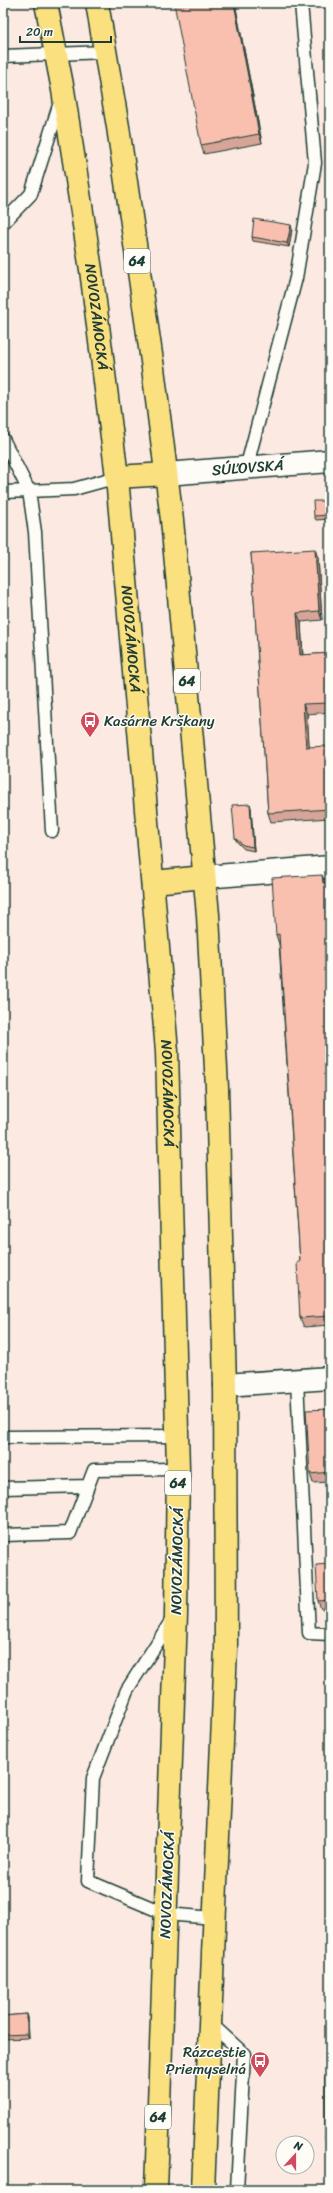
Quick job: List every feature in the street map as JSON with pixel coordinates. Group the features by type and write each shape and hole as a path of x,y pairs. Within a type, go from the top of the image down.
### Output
{"main road":[{"name":"NOVOZÁMOCKÁ","path":"46,3 63,90 91,270 117,477 154,882 167,1051 178,1469 176,1614 156,2190"},
{"name":"64","path":"97,3 106,52 153,368 172,520 204,877 217,1088 225,1385 226,1648 209,2022 204,2190"},
{"path":"117,477 166,474"},
{"path":"154,882 204,877"}],"street":[{"name":"SÚĽOVSKÁ","path":"166,474 246,469 330,461"},
{"path":"204,877 330,867"},
{"path":"225,1385 330,1378"}],"lane":[{"path":"246,469 296,278 315,164 301,3"},
{"path":"3,56 106,52"},
{"path":"3,223 31,194 63,90"},
{"path":"3,439 29,491 35,532 52,831"},
{"path":"3,492 74,489 117,477"},
{"path":"297,1380 309,1633 330,1634"},
{"path":"3,1437 178,1436"},
{"path":"3,1535 70,1533 94,1470 178,1469"},
{"path":"3,1488 88,1486"},
{"path":"176,1614 127,1690 93,1778 88,1881 166,1914 214,1918"},
{"path":"209,2022 244,2054 237,2190"}],"building":[{"path":"174,3 234,3 259,134 201,145"},
{"path":"254,219 291,225 287,243 252,237"},
{"path":"313,501 328,501 329,515 314,516"},
{"path":"315,549 319,611 297,613 300,655 330,653 330,703 303,704 306,747 328,746 330,809 268,813 251,553"},
{"path":"250,804 253,847 243,845 235,838 232,805"},
{"path":"322,875 323,883 330,883 330,945 327,945 330,994 330,1316 300,1318 297,1263 300,1261 279,934 276,935 272,878"},
{"path":"330,1409 330,1472 310,1474 306,1410"},
{"path":"330,1564 330,1600 318,1601 316,1565"},
{"path":"27,2014 27,2034 3,2035 3,2016"},
{"path":"325,2077 330,2077 330,2140 325,2140"}],"place":[{"name":"Kasárne Krškany","path":"90,738"},
{"name":"Rázcestie Priemyselná","path":"260,2078"}]}
